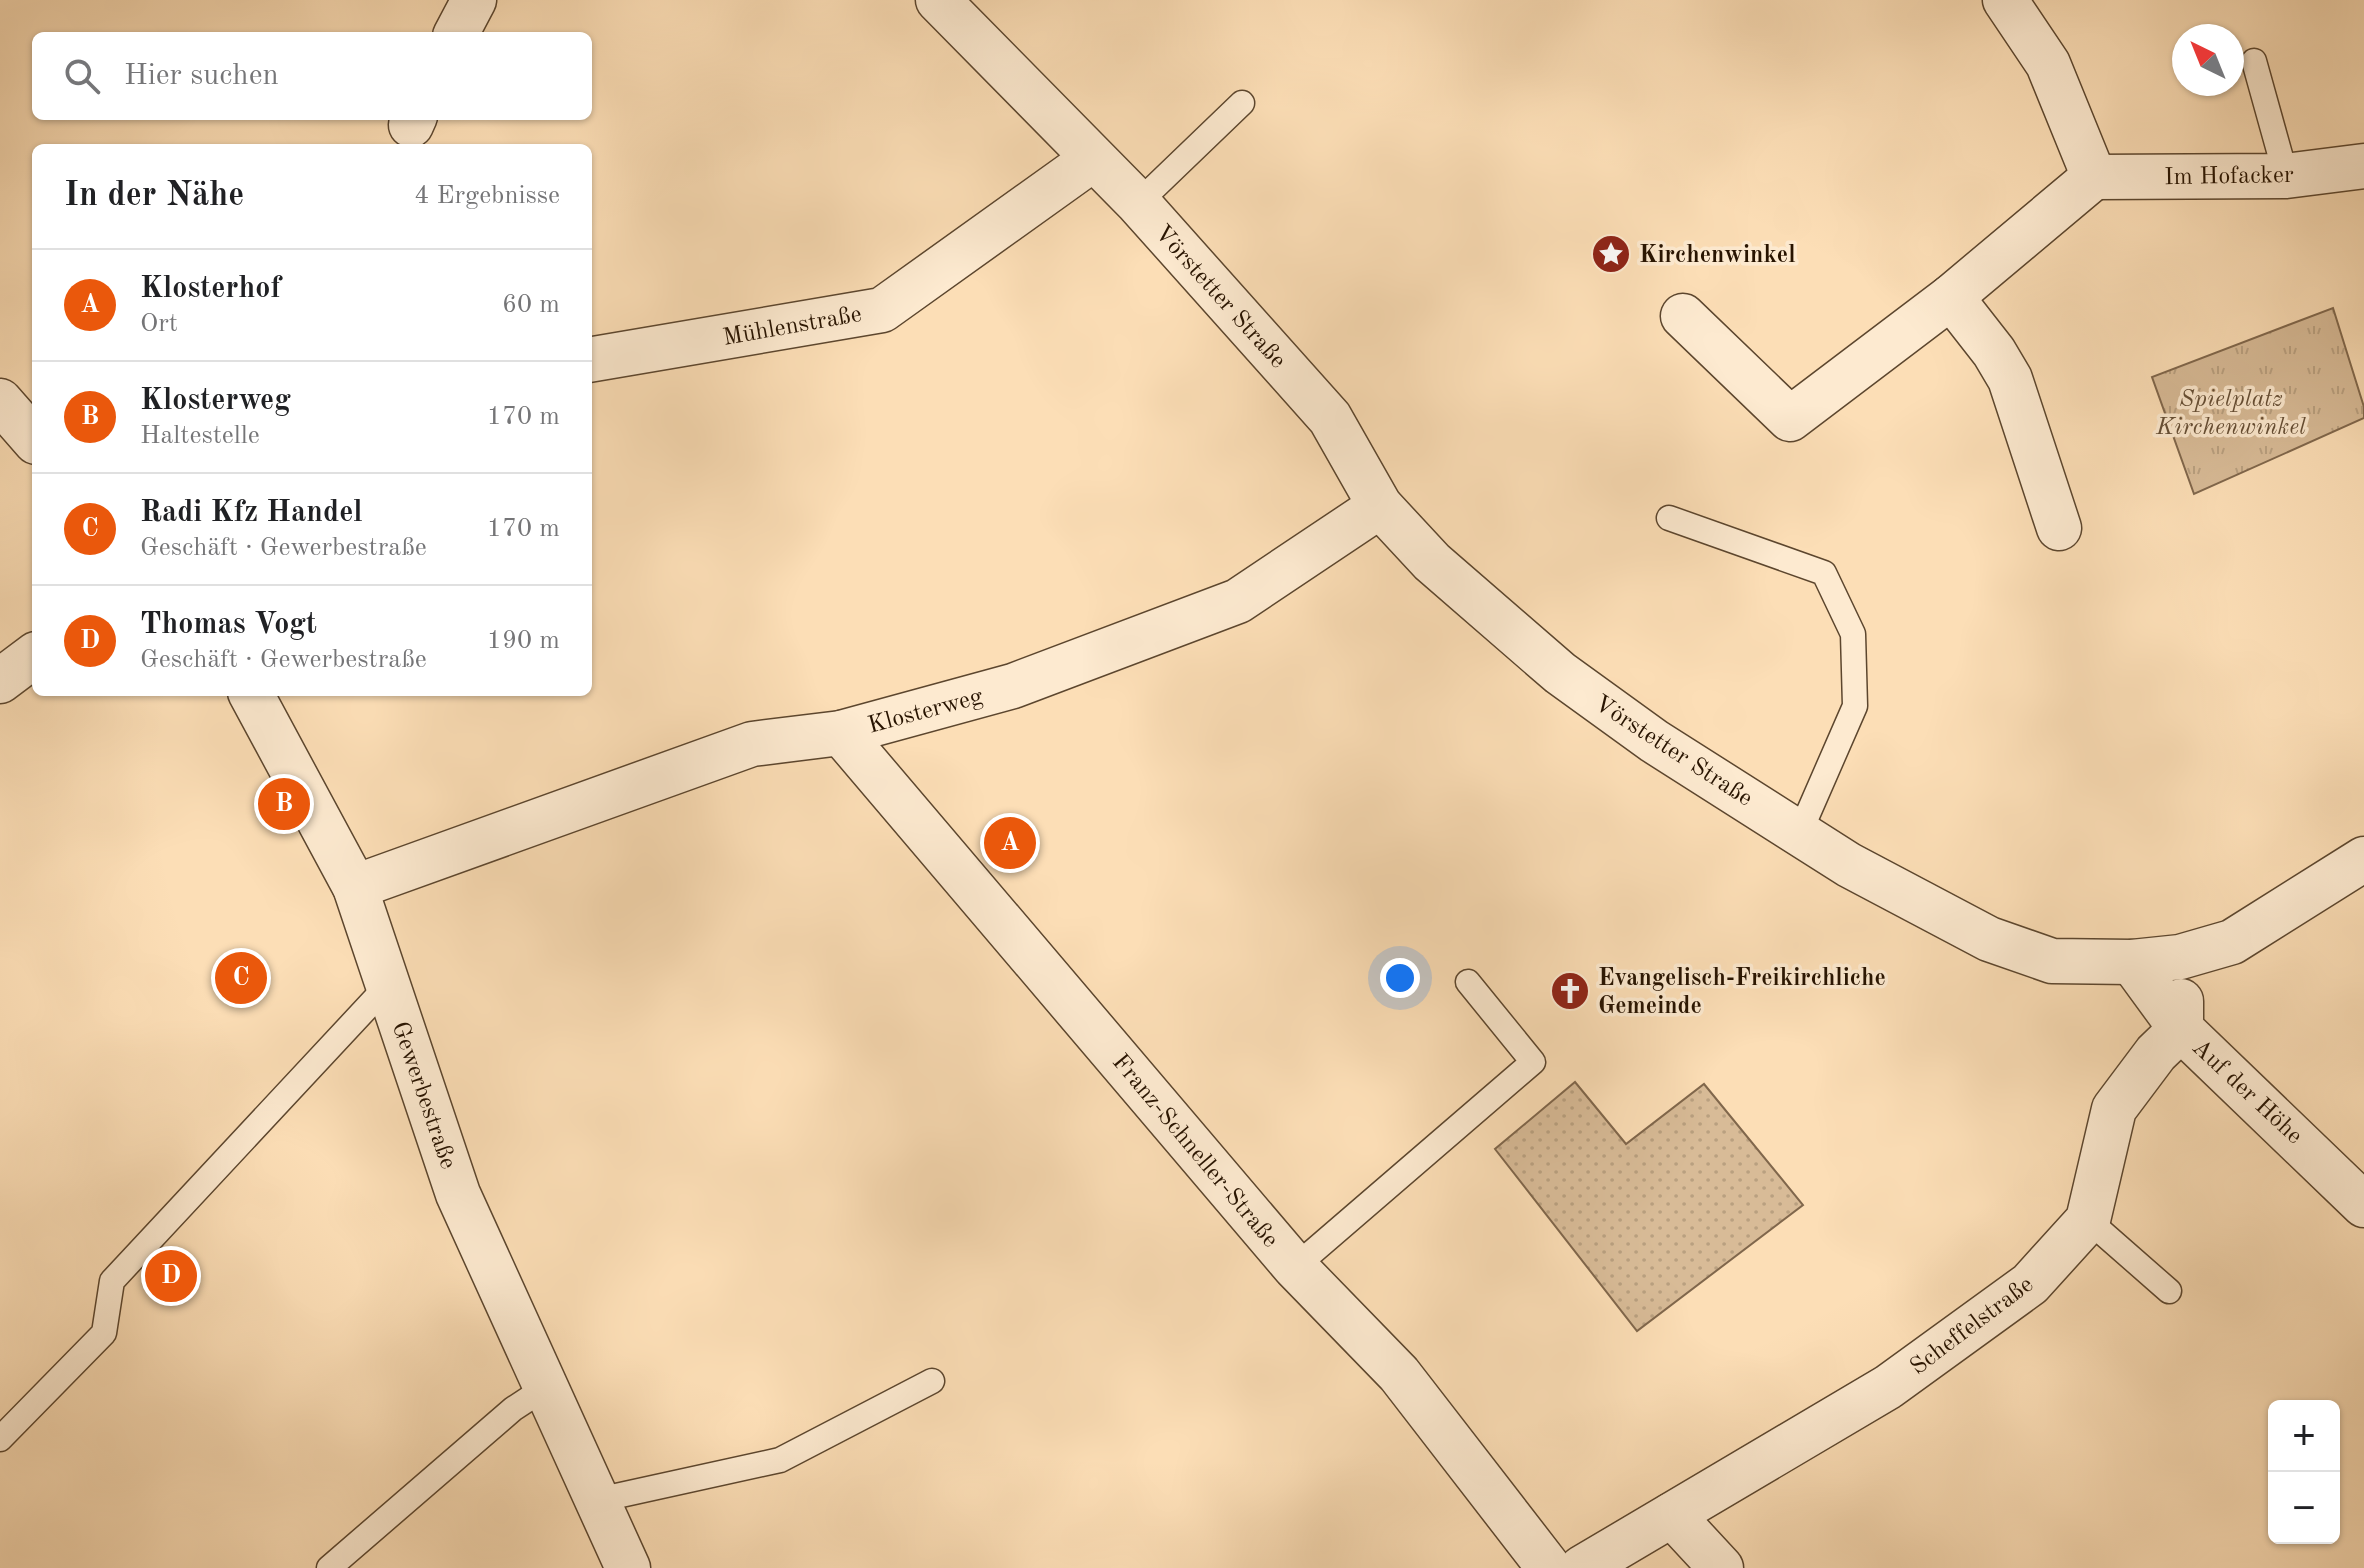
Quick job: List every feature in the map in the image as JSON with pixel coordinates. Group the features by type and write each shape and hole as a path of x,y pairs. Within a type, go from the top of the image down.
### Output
{"street":[{"path":"457,32 474,0"},
{"name":"Vörstetter Straße","path":"938,0 1138,203 1330,418 1380,506 1432,562 1560,673 1654,741 1849,865 1989,939 2052,961 2132,962 2180,957 2232,942 2364,859"},
{"path":"1683,316 1790,419 1951,297 2094,177 2048,64 2005,0"},
{"name":"Mühlenstraße","path":"592,359 882,310 1093,159"},
{"name":"Im Hofacker","path":"2094,177 2286,176 2364,166"},
{"path":"1951,297 1994,352 2010,379 2059,528"},
{"path":"0,401 32,437"},
{"name":"Klosterweg","path":"355,887 752,744 841,733 1013,686 1238,601 1380,506"},
{"path":"0,681 32,657"},
{"name":"Gewerbestraße","path":"252,696 355,887 458,1194 628,1568"},
{"name":"Franz-Schneller-Straße","path":"841,733 1295,1267 1399,1374 1549,1568"},
{"name":"Auf der Höhe","path":"2180,957 2181,1029 2364,1205"},
{"path":"2132,962 2181,1029"},
{"name":"Scheffelstraße","path":"1582,1568 1888,1387 2030,1284 2088,1220 2114,1109 2156,1053 2181,1029"},
{"path":"1672,1515 1721,1568"}],"lane":[{"path":"2254,61 2286,176"},
{"name":"Vörstetter Straße","path":"1138,203 1242,103"},
{"path":"1669,518 1824,573 1853,634 1855,706 1800,832"},
{"path":"1295,1267 1533,1062 1468,982"},
{"path":"0,1439 104,1333 112,1281 388,985"},
{"path":"2088,1220 2169,1291"},
{"path":"598,1500 780,1460 932,1381"},
{"path":"329,1568 513,1409 545,1388"}],"green space":[{"name":"Spielplatz Kirchenwinkel","path":"2333,308 2364,407 2364,418 2194,494 2152,377"},
{"path":"1575,1082 1626,1144 1704,1084 1803,1205 1637,1331 1495,1149"}],"place":[{"name":"Kirchenwinkel","path":"1611,254"},
{"name":"Klosterweg","path":"284,804"},
{"name":"Klosterhof","path":"1010,843"},
{"name":"Radi Kfz Handel","path":"241,978"},
{"name":"Evangelisch-Freikirchliche Gemeinde","path":"1570,991"},
{"name":"Thomas Vogt","path":"171,1276"}]}
